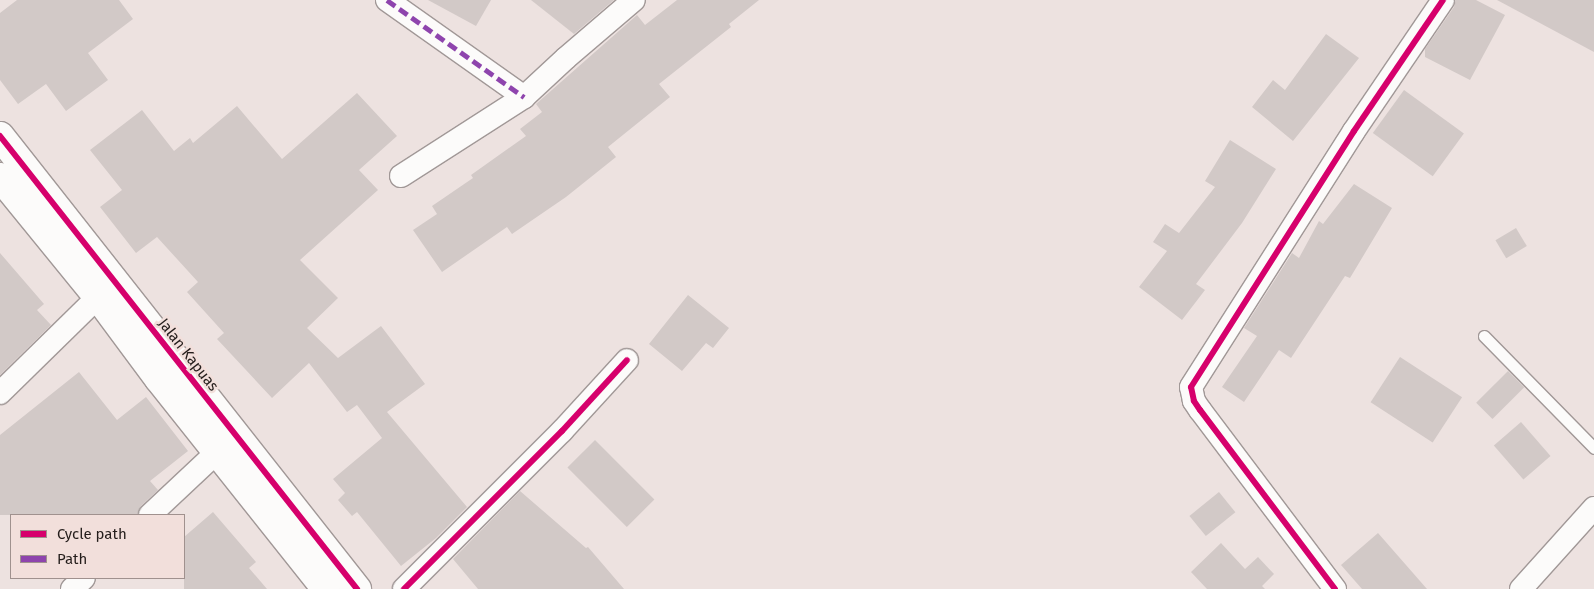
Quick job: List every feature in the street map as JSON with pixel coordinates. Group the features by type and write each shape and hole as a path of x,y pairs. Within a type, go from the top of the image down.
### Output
{"street":[{"path":"387,0 524,97"},
{"path":"401,176 524,97 634,0"},
{"path":"1335,589 1197,406 1191,387 1354,131 1443,0"},
{"name":"Jalan Kapuas","path":"0,136 357,589"},
{"path":"0,177 98,297 216,452 326,589"},
{"path":"0,394 98,297"},
{"path":"404,589 562,431 627,360"},
{"path":"151,514 216,452"},
{"path":"1521,589 1594,508"},
{"path":"72,589 83,579"}],"lane":[{"path":"1484,336 1594,448"}],"building":[{"path":"17,0 119,0 133,19 88,53 108,80 66,111 46,84 18,104 0,80 0,13"},
{"path":"428,0 491,0 476,26"},
{"path":"531,0 614,0 574,34"},
{"path":"677,0 759,0 729,24 731,27 659,84 670,97 608,147 616,157 566,197 512,234 507,227 442,272 413,230 437,214 432,206 473,178 471,175 526,136 520,129 542,112 536,104 637,15 645,25"},
{"path":"1456,0 1476,0 1505,15 1470,80 1425,57 1425,49 1454,7"},
{"path":"1497,0 1594,0 1594,52"},
{"path":"1326,34 1359,58 1293,141 1252,107 1273,80 1285,90"},
{"path":"1404,90 1464,133 1433,176 1373,133"},
{"path":"357,93 397,136 359,170 378,190 300,260 338,298 307,328 338,358 381,326 425,384 387,412 467,507 436,538 401,566 357,512 352,516 338,500 345,493 333,479 382,438 357,405 347,412 309,363 272,398 217,339 224,333 187,292 198,282 157,237 136,253 100,207 122,190 90,150 142,110 174,151 190,138 193,143 237,106 282,159"},
{"path":"1230,140 1276,169 1242,223 1196,284 1205,290 1182,320 1139,287 1167,251 1153,242 1165,224 1179,233 1215,187 1205,181"},
{"path":"1354,184 1392,208 1350,278 1345,276 1291,358 1279,350 1244,402 1222,387 1257,336 1244,328 1292,253 1299,258 1319,221 1323,224"},
{"path":"1516,228 1527,246 1506,258 1495,240"},
{"path":"0,253 44,304 37,310 51,325 0,375"},
{"path":"688,295 729,328 713,348 706,343 682,371 649,344"},
{"path":"1400,357 1462,397 1433,443 1371,402"},
{"path":"1508,371 1524,387 1492,419 1476,403"},
{"path":"79,372 117,420 146,397 188,451 150,481 158,490 141,506 137,514 0,515 0,435"},
{"path":"1521,422 1551,456 1523,480 1494,446"},
{"path":"595,440 654,499 627,527 567,468"},
{"path":"520,491 586,548 588,547 624,589 478,589 453,559"},
{"path":"1219,492 1235,512 1206,536 1189,516"},
{"path":"213,512 256,562 249,568 267,589 184,589 185,536"},
{"path":"1378,533 1427,589 1362,589 1341,565"},
{"path":"1221,543 1245,569 1258,557 1274,574 1262,586 1265,589 1207,589 1191,572"}],"marked path":[{"path":"387,0 524,97"}],"cycle path":[{"path":"1335,589 1200,410 1194,401 1191,387 1354,131 1443,0"},
{"path":"0,136 357,589"},
{"path":"404,589 562,431 627,360"}]}
